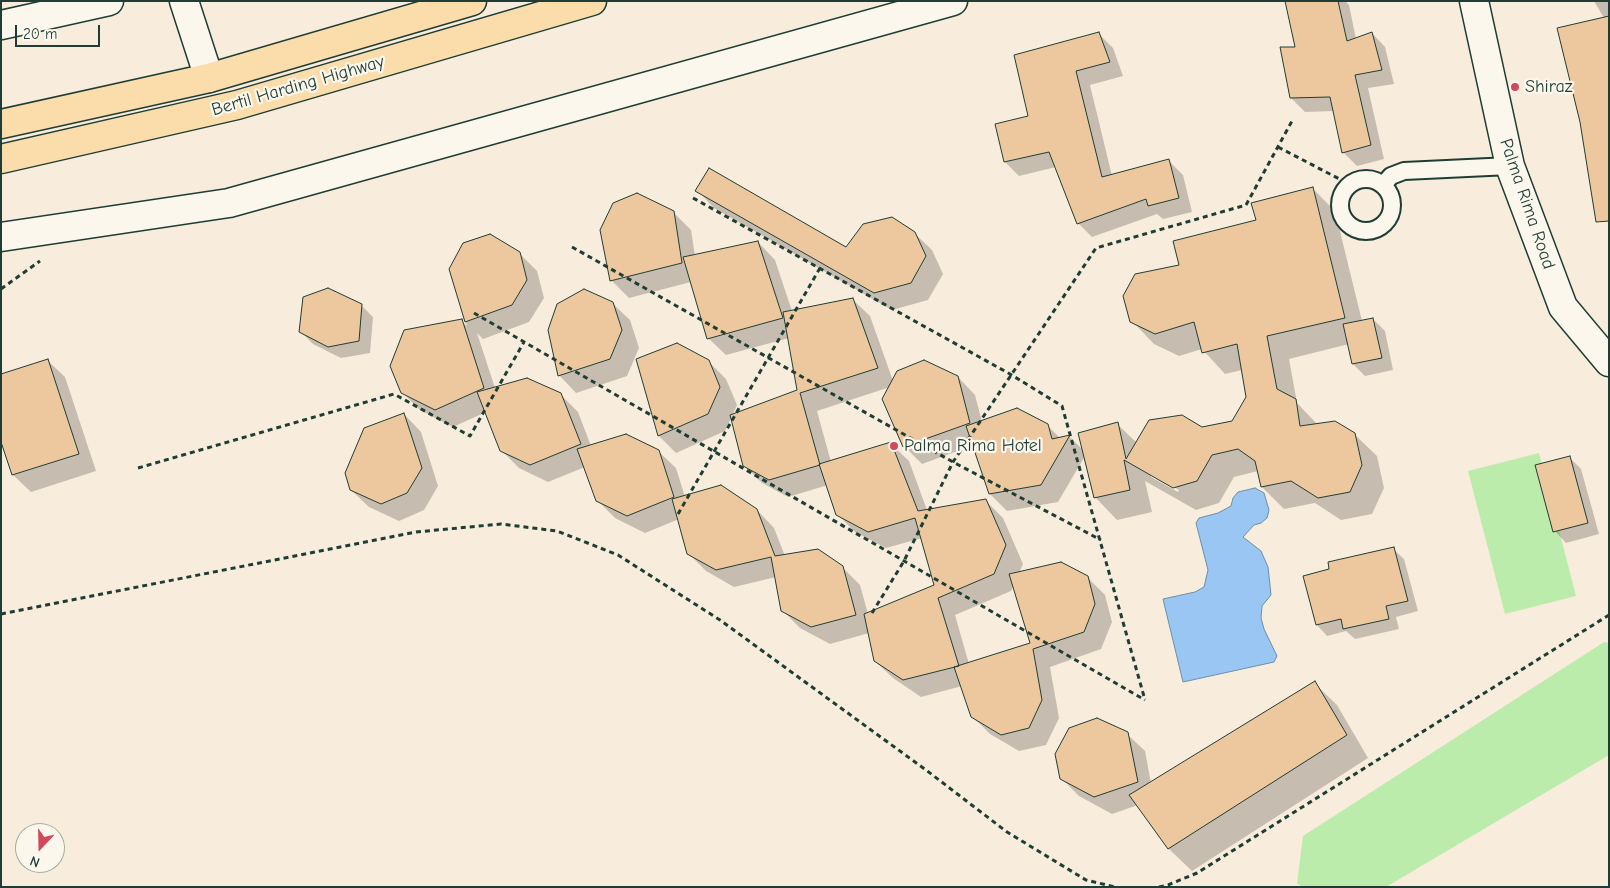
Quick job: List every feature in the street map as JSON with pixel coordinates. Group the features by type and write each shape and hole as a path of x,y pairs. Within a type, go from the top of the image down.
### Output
{"main road":[{"name":"Bertil Harding Highway","path":"1,124 209,78 472,1"},
{"name":"Bertil Harding Highway","path":"1,160 237,105 592,1"}],"street":[{"path":"1,25 109,1"},
{"path":"184,1 209,78"},
{"path":"1,237 228,203 953,1"},
{"name":"Palma Rima Road","path":"1474,1 1510,166 1563,307 1609,362"}],"lane":[{"path":"1383,185 1391,176 1404,171 1441,171 1510,166"},
{"path":"1362,178 1376,180 1389,192 1392,210 1383,225 1367,231 1351,227 1341,214 1340,197 1349,184 1362,178"}],"path":[{"path":"872,613 904,561 953,462 1096,248 1246,205 1292,121"},
{"path":"1278,147 1349,184"},
{"path":"474,313 1145,700 1062,406 1010,374 693,198"},
{"path":"572,247 769,356 953,462 1101,541"},
{"path":"678,514 820,268"},
{"path":"138,468 394,394 470,436 524,342"},
{"path":"1,614 416,532 501,524 557,531 618,555 704,610 926,770 1007,832 1086,880 1115,887"},
{"path":"1159,887 1198,873 1609,615"}],"green space":[{"path":"1539,453 1576,596 1505,614 1468,471"},
{"path":"1604,642 1609,643 1609,755 1386,887 1302,887 1297,883 1303,836"}],"water":[{"path":"1255,488 1264,493 1269,510 1267,518 1261,523 1254,525 1243,537 1261,551 1268,567 1271,595 1262,606 1261,618 1264,629 1277,656 1274,662 1183,682 1163,599 1195,592 1204,587 1208,570 1196,523 1199,518 1218,513 1231,506 1233,498 1238,492"}],"building":[{"path":"1285,1 1338,1 1347,41 1372,32 1382,70 1355,75 1371,145 1342,153 1330,97 1290,98 1280,47 1295,47"},
{"path":"1609,16 1609,221 1596,222 1580,122 1557,28"},
{"path":"1099,32 1110,62 1076,71 1102,177 1169,159 1179,198 1148,206 1146,199 1077,224 1049,152 1004,162 995,124 1028,116 1014,55"},
{"path":"709,168 846,247 863,224 892,217 915,232 926,256 911,283 874,293 695,191"},
{"path":"1313,187 1345,318 1267,336 1277,389 1296,399 1300,426 1335,421 1355,433 1362,465 1350,492 1318,498 1291,481 1261,487 1255,461 1238,449 1212,455 1197,481 1173,488 1124,460 1130,490 1094,498 1078,433 1118,422 1126,459 1149,420 1182,415 1202,427 1232,421 1246,397 1237,344 1202,353 1194,322 1155,334 1130,322 1123,296 1135,274 1179,265 1173,241 1256,220 1251,203"},
{"path":"637,193 674,211 682,263 610,281 600,230 613,203"},
{"path":"490,234 520,252 527,280 512,305 465,322 449,269 463,243"},
{"path":"758,241 783,318 707,339 683,257"},
{"path":"328,288 362,304 359,341 328,347 299,332 303,297"},
{"path":"584,289 613,302 622,330 610,359 558,376 548,330 557,304"},
{"path":"853,298 878,368 800,393 820,465 769,480 743,466 730,415 797,390 783,312"},
{"path":"1373,318 1382,358 1352,364 1343,324"},
{"path":"462,319 484,388 435,410 401,393 390,366 404,330"},
{"path":"677,343 709,360 720,387 708,414 658,436 636,359"},
{"path":"48,359 79,454 12,475 1,442 1,374"},
{"path":"924,360 958,376 970,423 903,447 882,399 897,371"},
{"path":"527,378 561,393 581,444 530,465 500,451 477,392"},
{"path":"1017,408 1048,424 1052,439 1070,435 1041,485 989,494 966,426"},
{"path":"404,413 422,468 407,493 381,504 350,490 345,473 364,428"},
{"path":"626,434 659,450 674,497 627,516 596,501 577,449"},
{"path":"891,442 918,511 986,499 1006,545 994,574 938,598 959,666 903,680 874,661 864,614 934,585 915,518 868,532 836,515 819,464"},
{"path":"1570,456 1588,523 1553,532 1535,465"},
{"path":"721,485 757,509 775,556 818,549 843,566 856,615 811,627 781,611 771,557 716,570 687,554 672,499"},
{"path":"1394,547 1408,601 1386,606 1389,619 1343,629 1341,619 1316,625 1303,576 1329,569 1328,562"},
{"path":"1061,562 1088,576 1095,604 1084,632 1033,649 1042,700 1029,728 1001,735 971,717 954,667 1030,643 1009,574"},
{"path":"1315,681 1347,735 1168,849 1129,795"},
{"path":"1097,718 1128,732 1138,782 1094,797 1060,779 1055,754 1069,728"}],"place":[{"name":"Shiraz","path":"1515,87"},
{"name":"Palma Rima Hotel","path":"894,446"}]}
